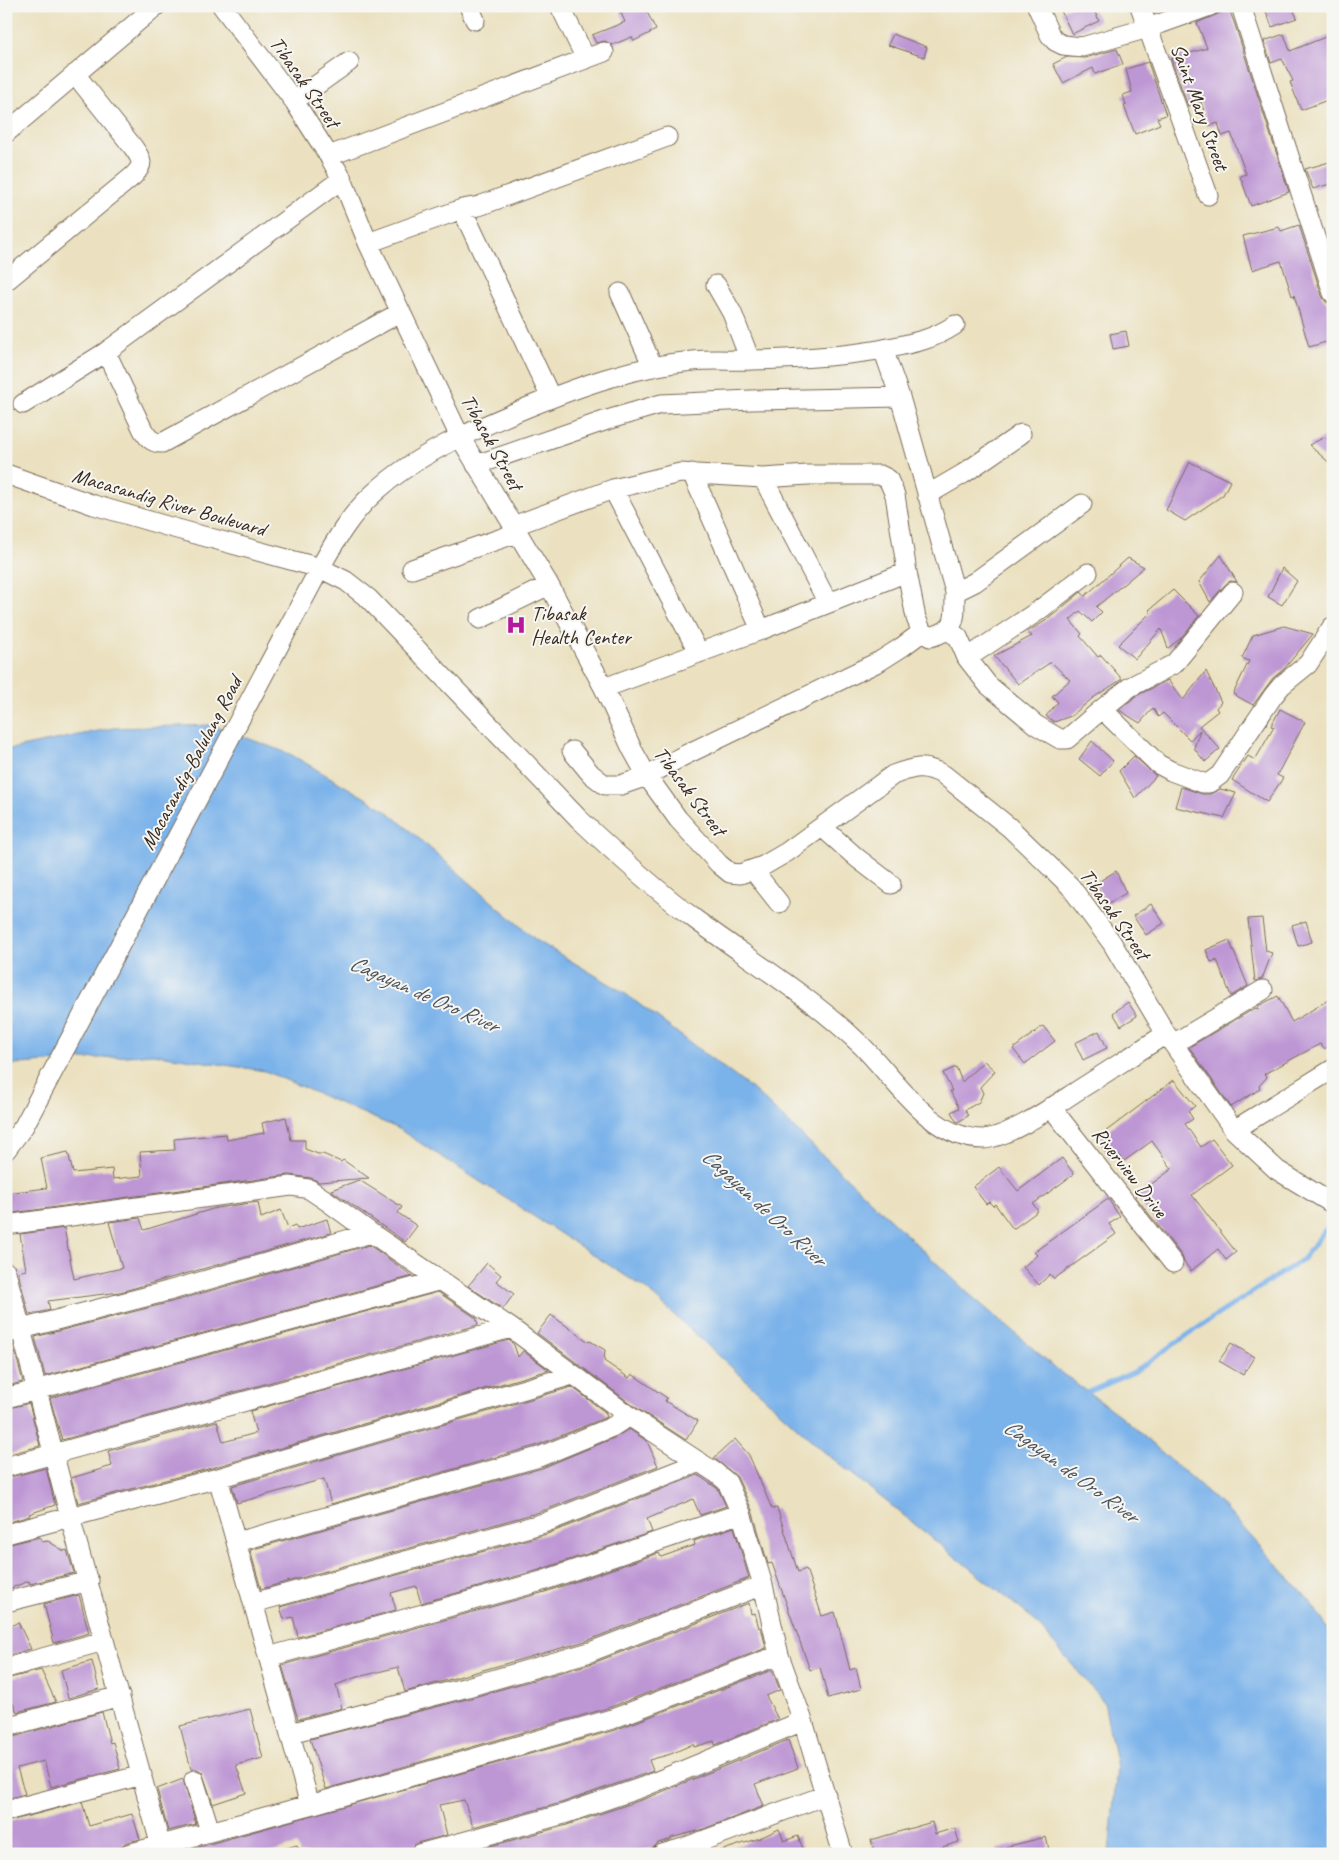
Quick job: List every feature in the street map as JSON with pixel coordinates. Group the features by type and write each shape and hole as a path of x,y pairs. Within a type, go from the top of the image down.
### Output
{"street":[{"path":"6,134 156,6"},
{"name":"Tibasak Street","path":"222,6 294,101 342,179 368,243 460,437 549,584 604,688 632,749 647,776 678,819 719,864 730,873 740,874 753,870 787,852 892,775 909,768 922,767 933,769 944,775 1009,827 1070,886 1112,943 1170,1039 1234,1130 1277,1170 1302,1187 1333,1204"},
{"path":"329,156 595,55 560,6"},
{"path":"1037,6 1050,35 1055,41 1070,46 1082,47 1148,28 1210,6"},
{"name":"Saint Mary Street","path":"1140,6 1208,195"},
{"path":"1241,6 1333,293"},
{"path":"294,101 348,62"},
{"path":"6,281 133,176 142,164 140,156 76,74"},
{"path":"368,243 462,209 479,206 667,137"},
{"path":"23,404 106,352 342,179"},
{"path":"462,209 551,398"},
{"path":"716,285 732,313 750,360"},
{"path":"620,294 653,366"},
{"path":"106,352 143,430 154,443 162,443 401,312"},
{"name":"Macasandig-Balulang Road","path":"6,1150 24,1126 320,568 338,537 372,495 413,464 460,437 551,398 611,376 653,366 693,361 815,358 883,349 938,336 955,325"},
{"path":"412,569 613,489 680,473 763,478 808,475 880,475 888,479 895,495 916,618 922,632 930,637 947,630 956,617 955,592 900,397 883,349"},
{"path":"476,465 606,420 661,404 900,397"},
{"path":"927,495 963,474 1021,434"},
{"path":"692,473 761,630"},
{"name":"Macasandig River Boulevard","path":"6,474 85,502 263,554 320,568 346,581 370,599 579,818 615,853 654,887 850,1034 880,1063 906,1094 928,1116 949,1132 968,1138 986,1139 1005,1133 1170,1039 1263,990"},
{"path":"763,478 828,603"},
{"path":"613,489 699,653"},
{"path":"955,592 975,582 1082,504"},
{"path":"604,688 761,630 907,572"},
{"path":"967,658 1038,611 1088,573"},
{"path":"480,619 549,584"},
{"path":"947,630 958,637 967,658 988,685 1036,725 1060,740 1067,739 1102,708 1130,687 1174,664 1233,592"},
{"path":"1102,708 1158,764 1171,772 1203,783 1209,783 1220,775 1282,685 1308,664 1332,627"},
{"path":"572,751 591,774 605,786 621,785 647,776 683,756 880,661 922,632"},
{"path":"822,827 856,858 891,884"},
{"path":"753,870 779,903"},
{"path":"1234,1130 1333,1069"},
{"name":"Riverview Drive","path":"1051,1108 1173,1263"},
{"path":"6,1225 291,1186 309,1189 511,1328 629,1416 700,1462 727,1482 742,1513 763,1584 779,1655 804,1721 843,1854"},
{"path":"13,1331 168,1291 371,1233"},
{"path":"6,1272 13,1331 37,1390 162,1849"},
{"path":"6,1398 441,1280"},
{"path":"6,1468 511,1328"},
{"path":"6,1534 218,1478 573,1375"},
{"path":"237,1542 539,1457 612,1427 629,1416"},
{"path":"253,1603 544,1522 700,1462"},
{"path":"218,1478 310,1805"},
{"path":"268,1657 542,1582 742,1513"},
{"path":"6,1602 89,1581"},
{"path":"290,1734 464,1688 590,1652 763,1584"},
{"path":"6,1668 104,1641"},
{"path":"128,1854 162,1849 210,1831 310,1805 612,1719 779,1655"},
{"path":"6,1727 120,1696"},
{"path":"419,1854 564,1814 625,1793 804,1721"},
{"path":"6,1810 142,1775"},
{"path":"194,1780 210,1831"},
{"path":"662,1854 686,1847 826,1794"}],"water":[{"name":"Cagayan de Oro River","path":"212,725 290,754 386,810 536,940 623,992 757,1093 969,1294 1057,1369 1123,1418 1225,1508 1309,1600 1333,1636 1333,1854 1109,1854 1117,1767 1104,1702 1032,1618 822,1450 646,1289 397,1128 265,1071 153,1054 6,1065 6,750 113,728"}],"building":[{"path":"618,6 644,6 656,30 634,41 632,37 612,45 605,41 596,43 592,35 625,22"},
{"path":"1072,6 1092,6 1099,21 1072,34 1061,11"},
{"path":"1264,6 1292,6 1297,18 1272,27"},
{"path":"1229,9 1289,192 1251,206 1240,176 1246,174 1231,133 1222,136 1218,123 1209,126 1201,102 1188,106 1171,59 1207,48 1197,23"},
{"path":"893,34 927,47 924,57 888,45"},
{"path":"1284,34 1290,51 1333,34 1333,98 1301,110 1290,82 1293,81 1282,59 1271,63 1264,41"},
{"path":"1117,49 1123,64 1095,74 1093,68 1063,83 1053,64 1067,57 1085,58"},
{"path":"1148,62 1166,115 1157,118 1160,124 1135,134 1124,106 1126,105 1123,95 1132,92 1126,69"},
{"path":"1333,161 1333,183 1313,189 1305,169"},
{"path":"1299,225 1322,296 1326,302 1331,304 1333,310 1333,340 1309,347 1294,295 1292,296 1281,261 1252,270 1243,236 1279,227 1281,231"},
{"path":"1126,331 1129,346 1113,349 1110,334"},
{"path":"1325,437 1333,444 1333,466 1309,445"},
{"path":"1190,462 1230,481 1223,495 1185,521 1166,510"},
{"path":"1221,555 1237,582 1230,581 1210,602 1199,582"},
{"path":"1128,558 1144,567 1096,607 1102,612 1092,622 1080,611 1070,620 1082,634 1080,636 1098,657 1101,655 1122,679 1093,698 1071,716 1054,722 1046,716 1058,702 1052,696 1070,680 1051,662 1018,684 994,656 1032,636 1027,632 1047,620 1081,592 1085,596"},
{"path":"1282,568 1297,581 1282,605 1268,597"},
{"path":"1173,590 1199,616 1181,638 1168,648 1161,629 1135,659 1118,645 1151,612 1149,610"},
{"path":"1284,626 1313,634 1284,669 1273,678 1253,705 1233,694 1249,661 1242,658 1253,635"},
{"path":"1206,671 1221,702 1216,708 1218,711 1199,726 1220,749 1205,762 1194,748 1200,730 1190,740 1163,713 1158,717 1153,708 1140,723 1119,710 1136,696 1168,680 1183,700"},
{"path":"1280,709 1305,722 1277,775 1283,778 1267,802 1232,780 1248,756 1255,760 1274,727 1271,726"},
{"path":"1092,741 1113,761 1100,776 1079,759"},
{"path":"1134,756 1156,776 1135,798 1119,771"},
{"path":"1181,787 1203,794 1210,794 1220,789 1236,793 1224,818 1175,807"},
{"path":"1116,871 1126,893 1107,904 1095,884"},
{"path":"1151,904 1164,923 1146,935 1133,916"},
{"path":"1262,918 1266,951 1272,953 1262,979 1255,981 1248,919"},
{"path":"1306,921 1312,942 1298,946 1292,925"},
{"path":"1229,940 1248,986 1231,996 1217,960 1211,962 1206,950"},
{"path":"1278,996 1292,1022 1333,997 1333,1044 1324,1049 1320,1044 1264,1074 1267,1077 1259,1086 1260,1089 1231,1107 1189,1047"},
{"path":"1128,1002 1137,1016 1121,1026 1113,1013"},
{"path":"1043,1026 1055,1041 1025,1064 1013,1049"},
{"path":"1099,1031 1107,1048 1083,1060 1075,1043"},
{"path":"984,1061 995,1071 980,1087 983,1093 979,1102 965,1110 968,1116 958,1122 951,1112 959,1108 943,1073 956,1067 962,1082"},
{"path":"1174,1080 1195,1106 1188,1111 1193,1119 1185,1124 1201,1147 1212,1139 1232,1165 1192,1195 1236,1252 1226,1260 1218,1249 1191,1271 1182,1256 1135,1196 1172,1169 1152,1141 1124,1161 1120,1156 1111,1159 1102,1146 1106,1143 1101,1135"},
{"path":"286,1117 291,1140 305,1140 305,1149 341,1162 343,1160 369,1178 319,1182 311,1178 289,1175 6,1214 6,1193 47,1188 41,1158 68,1152 73,1173 112,1169 113,1179 142,1176 140,1152 175,1150 174,1139 226,1134 227,1140 264,1133 262,1123"},
{"path":"1062,1158 1074,1174 1033,1204 1038,1211 1013,1229 995,1204 993,1206 989,1202 986,1204 973,1187 999,1167 1018,1191"},
{"path":"359,1180 402,1207 398,1213 417,1226 405,1242 331,1190"},
{"path":"1108,1199 1120,1217 1109,1224 1116,1234 1054,1279 1050,1274 1039,1285 1023,1267 1037,1255 1034,1252"},
{"path":"258,1202 261,1218 281,1210 288,1228 295,1225 297,1229 327,1219 331,1233 120,1292 48,1301 50,1310 29,1315 18,1272 26,1270 20,1234 64,1228 74,1279 122,1268 109,1222 140,1218 144,1230 216,1208"},
{"path":"369,1245 413,1276 45,1376 35,1337 171,1302"},
{"path":"487,1263 501,1275 496,1281 514,1294 503,1309 468,1286"},
{"path":"438,1292 476,1318 478,1325 62,1440 50,1398"},
{"path":"551,1315 589,1342 605,1350 604,1361 629,1378 632,1374 667,1398 665,1401 698,1421 686,1440 635,1407 537,1333"},
{"path":"509,1340 514,1345 518,1357 523,1351 549,1370 215,1467 78,1503 71,1478 112,1466 108,1451 217,1421 223,1442 256,1433 250,1411"},
{"path":"1231,1343 1254,1357 1243,1375 1219,1361"},
{"path":"13,1344 23,1382 6,1386 6,1346"},
{"path":"572,1387 605,1412 607,1417 535,1446 331,1504 324,1479 237,1503 232,1486"},
{"path":"29,1403 40,1446 6,1455 6,1409"},
{"path":"629,1429 647,1441 658,1466 540,1512 261,1589 250,1550 542,1468 616,1437"},
{"path":"735,1439 749,1455 772,1509 777,1508 798,1572 806,1569 822,1616 835,1612 850,1670 856,1668 861,1689 828,1698 820,1667 810,1670 772,1563 768,1564 752,1510 737,1477 714,1458"},
{"path":"46,1468 55,1505 29,1514 30,1516 9,1522 6,1513 6,1478"},
{"path":"698,1475 718,1489 726,1506 700,1515 693,1499 647,1519 652,1532 539,1570 421,1603 416,1586 391,1593 396,1610 298,1637 293,1617 284,1619 280,1607 547,1534"},
{"path":"734,1527 749,1578 586,1641 405,1692 398,1667 354,1678 336,1685 342,1708 298,1719 282,1665 545,1592 659,1553 661,1557 695,1545 694,1541"},
{"path":"40,1537 42,1542 48,1541 64,1551 67,1550 74,1573 30,1584 29,1581 6,1590 6,1545"},
{"path":"79,1595 89,1633 54,1643 44,1604"},
{"path":"749,1603 751,1614 755,1613 759,1628 761,1627 766,1648 608,1708 326,1789 310,1739 467,1699 593,1663"},
{"path":"18,1622 31,1649 6,1656 6,1629"},
{"path":"92,1661 99,1689 68,1698 61,1670"},
{"path":"41,1670 56,1702 17,1712 10,1697 6,1698 6,1679"},
{"path":"772,1670 780,1690 766,1696 778,1719 715,1745 714,1741 694,1747 693,1744 671,1754 649,1760 653,1771 639,1776 561,1803 473,1827 464,1800 439,1805 447,1835 417,1843 406,1852 399,1854 300,1854 297,1845 266,1854 174,1854 615,1730"},
{"path":"250,1709 263,1758 236,1765 246,1793 213,1804 202,1772 197,1769 191,1769 180,1726"},
{"path":"102,1712 110,1743 113,1742 120,1769 51,1787 44,1761 17,1768 25,1794 10,1798 6,1787 6,1739"},
{"path":"788,1740 798,1768 755,1784 764,1806 701,1830 658,1843 653,1848 641,1851 642,1854 511,1854 510,1851 499,1854 481,1854 480,1849 567,1825 647,1798"},
{"path":"183,1779 196,1824 168,1831 157,1789"},
{"path":"82,1802 89,1826 132,1814 140,1839 125,1843 118,1850 103,1854 6,1854 6,1822"},
{"path":"932,1822 935,1834 955,1828 959,1842 919,1854 875,1854 871,1840"},
{"path":"779,1829 784,1841 798,1836 805,1854 720,1854 720,1851 760,1838"},
{"path":"1046,1837 1050,1854 997,1854 997,1849"}],"waterway":[{"path":"1084,1394 1134,1372 1302,1260 1333,1220"}],"place":[{"name":"Tibasak Health Center","path":"516,625"}]}
